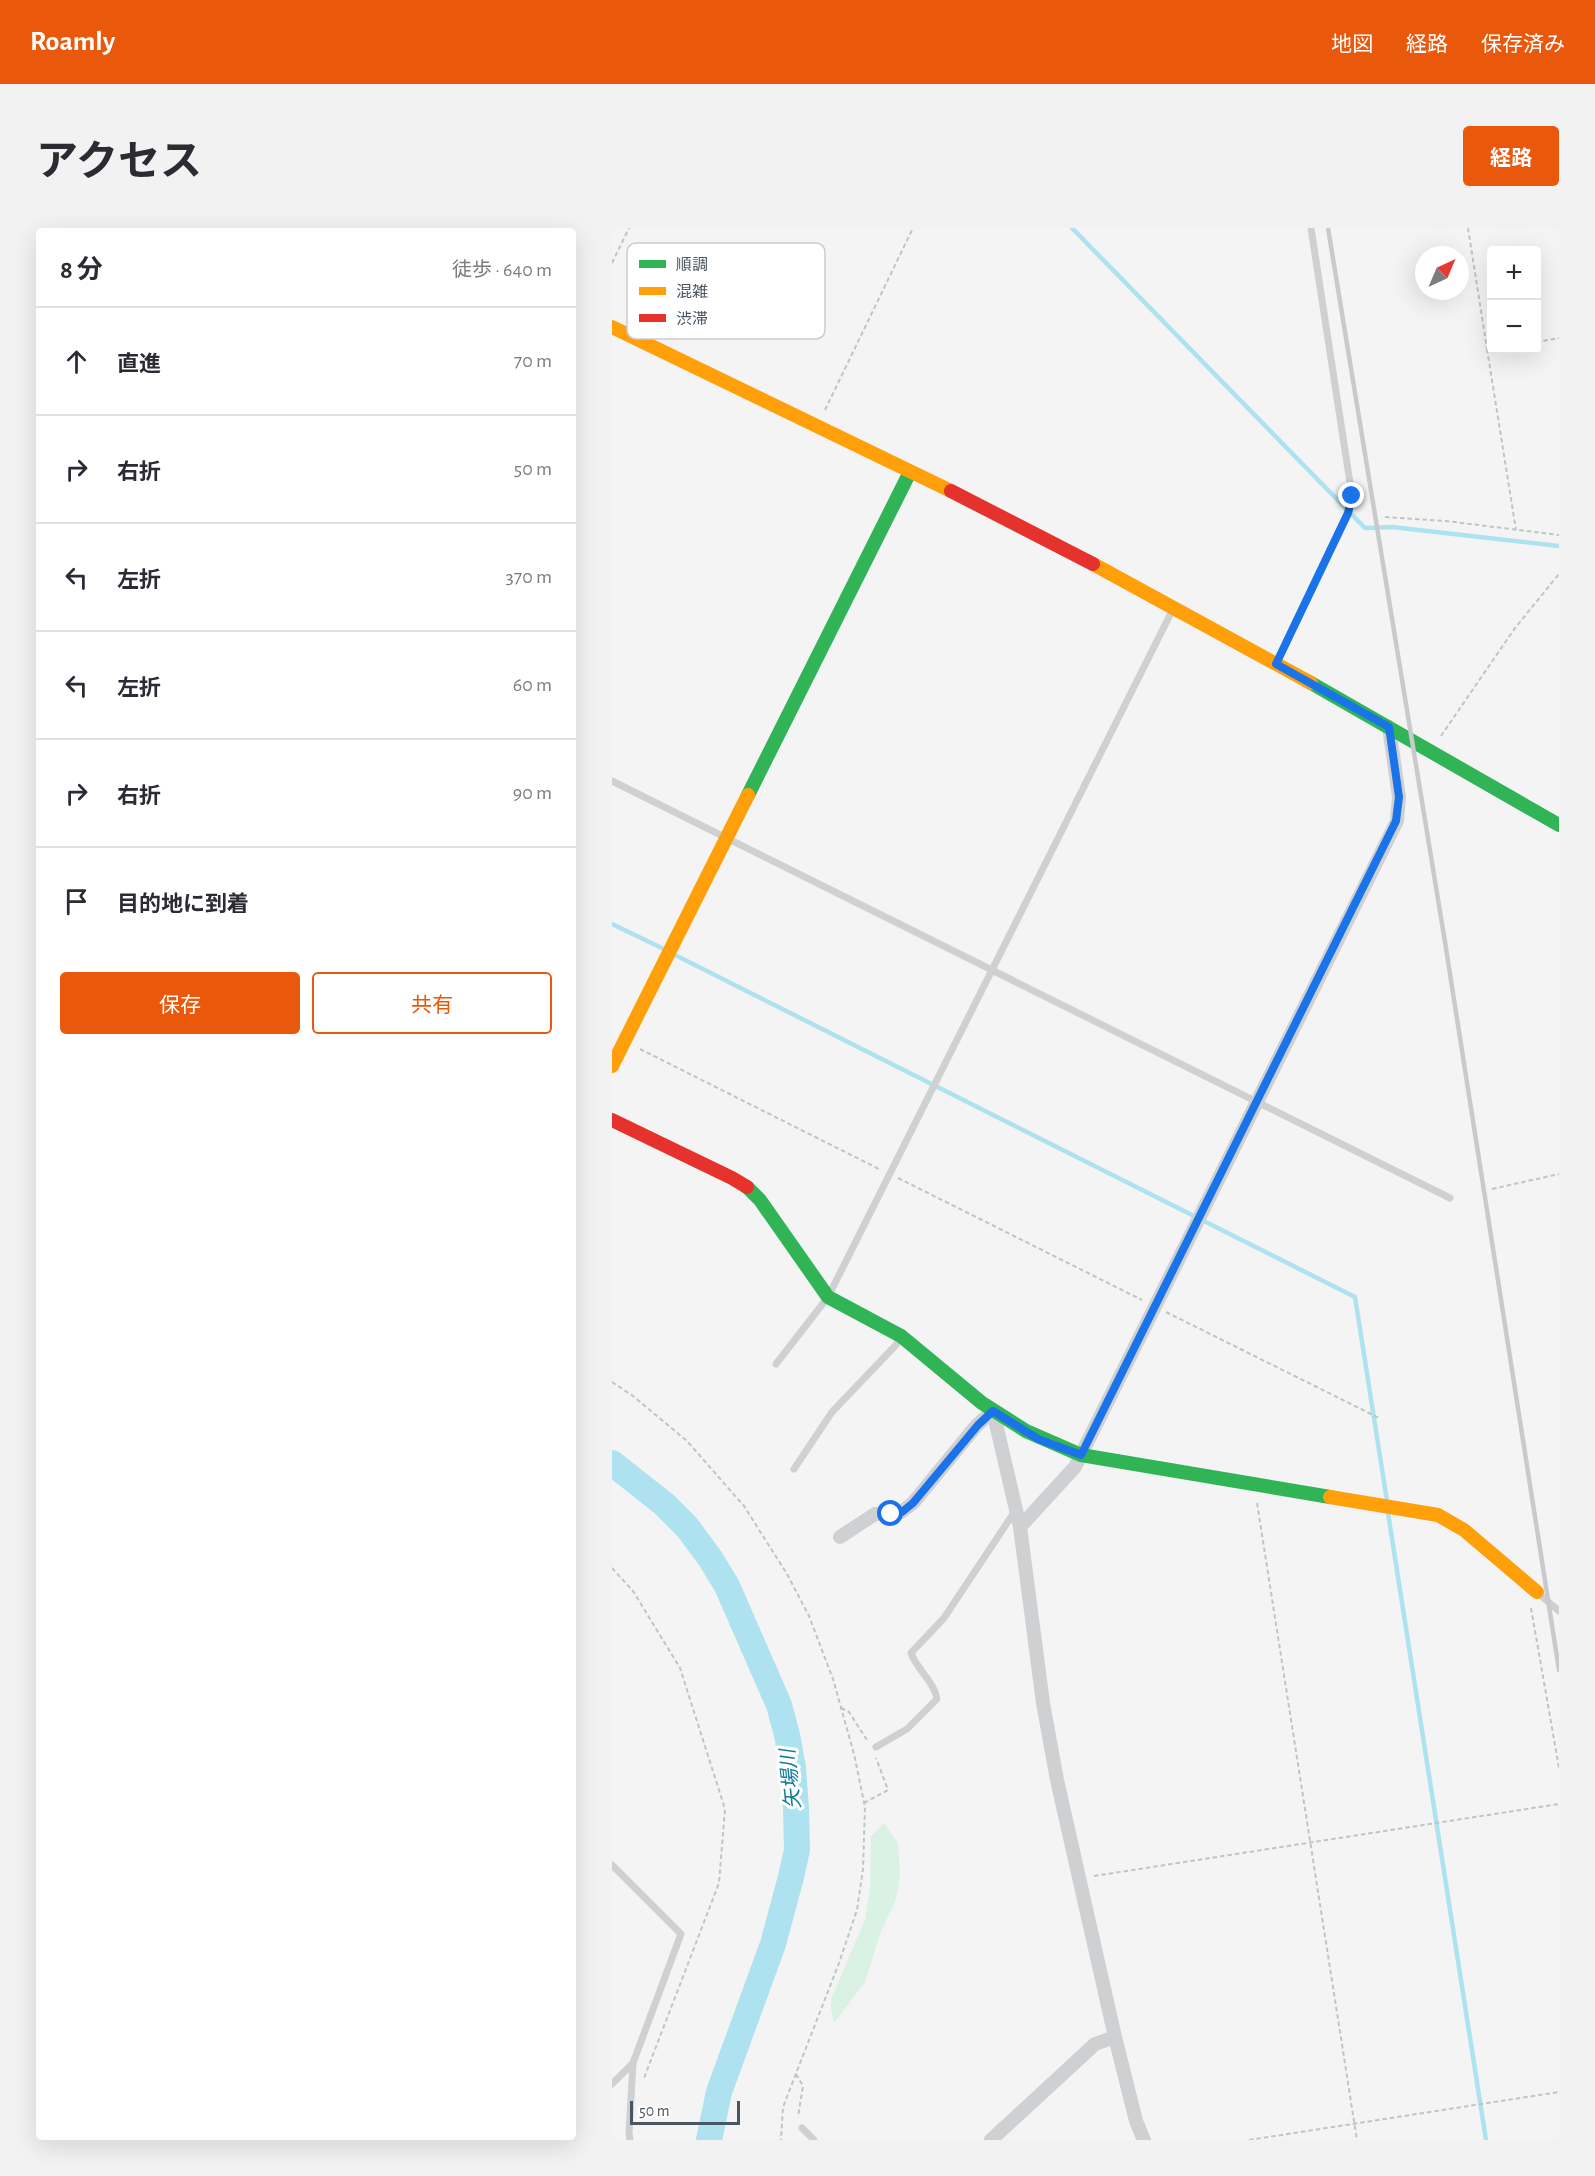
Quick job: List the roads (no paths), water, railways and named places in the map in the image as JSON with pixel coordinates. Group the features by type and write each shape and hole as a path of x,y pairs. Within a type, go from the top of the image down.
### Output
{"street":[{"path":"612,327 627,334"},
{"path":"637,339 1046,539 1174,606 1559,825"},
{"path":"612,1066 910,472"},
{"path":"1020,1527 1075,1467 1396,821 1399,797 1389,727"},
{"path":"612,1120 748,1188 760,1200 828,1297 901,1336 993,1411 1038,1439 1081,1455 1438,1515 1470,1535 1534,1590"},
{"path":"993,1411 1020,1527 1043,1703 1057,1780 1115,2037 1136,2121 1144,2140"},
{"path":"840,1537 875,1514 902,1512 913,1503 978,1425 993,1411"},
{"path":"991,2140 1095,2043 1115,2037"}],"lane":[{"path":"1276,664 1348,513 1352,496 1311,228"},
{"path":"776,1364 828,1297 1174,606"},
{"path":"612,781 1450,1198"},
{"path":"794,1469 832,1412 896,1345 901,1336"},
{"path":"876,1747 907,1729 937,1699 936,1690 914,1661 911,1653 944,1618 1016,1510"},
{"path":"1534,1590 1559,1611"},
{"path":"612,1864 681,1934 633,2063 630,2140"},
{"path":"612,2084 633,2063"},
{"path":"802,2128 814,2140"}],"waterway":[{"path":"1072,228 1365,528 1392,527 1559,546"},
{"path":"612,924 666,950"},
{"path":"673,954 1355,1297 1387,1501"},
{"name":"矢場川","path":"612,1463 664,1504 687,1527 727,1586 779,1705 793,1768 797,1850 791,1877 773,1944 719,2092 709,2140"},
{"path":"1388,1513 1486,2140"}],"railway":[{"path":"1328,228 1445,942 1559,1670"}]}
